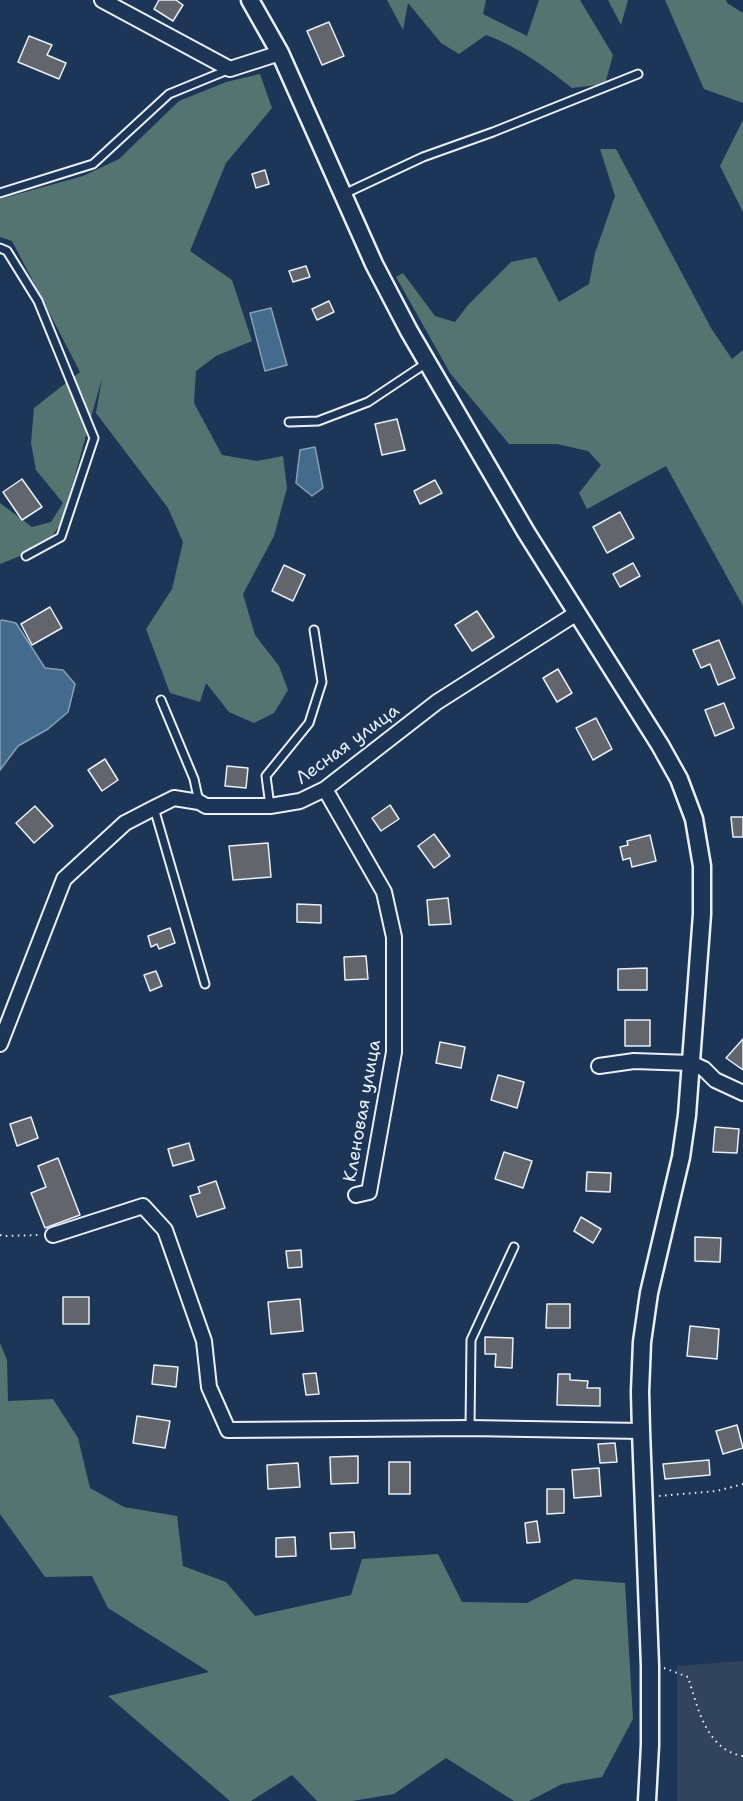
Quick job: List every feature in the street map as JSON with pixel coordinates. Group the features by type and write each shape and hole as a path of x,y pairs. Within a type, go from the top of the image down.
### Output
{"street":[{"path":"102,0 230,69 280,53"},
{"path":"250,0 280,53 374,264 409,331 526,532 660,745 679,779 694,819 702,866 702,905 687,1115 681,1157 650,1293 644,1332 640,1392 650,1665 647,1801"},
{"name":"Лесная улица","path":"0,1044 64,879 125,824 174,798 199,802 206,806 270,806 300,801 325,789 437,702 577,613"},
{"name":"Кленовая улица","path":"325,789 384,892 394,937 394,1052 369,1192 356,1195"},
{"path":"599,1066 634,1060 691,1062 704,1069 715,1080 743,1093"},
{"path":"53,1235 143,1206 165,1230 204,1341 209,1388 228,1430 470,1428 641,1431"}],"lane":[{"path":"0,193 93,164 169,94 230,69"},
{"path":"343,195 423,157 493,132 638,74"},
{"path":"0,248 7,251 38,301 94,438 62,537 26,556"},
{"path":"289,422 318,421 368,402 428,362"},
{"path":"270,806 266,776 309,723 322,682 314,630"},
{"path":"161,700 194,779 199,802"},
{"path":"154,808 205,984"},
{"path":"470,1428 471,1340 514,1247"}],"path":[{"path":"0,1235 53,1235"},
{"path":"644,1497 717,1491 743,1484"},
{"path":"650,1665 659,1665 688,1677 700,1717 712,1738 733,1754 743,1756"}],"shaded area":[{"path":"271,308 287,365 265,371 250,313"},
{"path":"315,447 323,488 312,496 296,483 300,450"},
{"path":"0,621 16,623 45,668 63,670 75,684 68,712 48,729 18,746 0,770"},
{"path":"743,1661 743,1801 677,1801 677,1666"}],"green space":[{"path":"387,0 486,0 483,14 527,36 539,0 580,0 613,55 605,84 572,88 521,52 486,35 459,54 441,43 408,3 403,30"},
{"path":"608,0 628,0 621,25"},
{"path":"665,0 726,0 743,13 743,103 704,89"},
{"path":"260,74 272,108 226,163 190,251 232,280 252,341 216,356 196,371 194,403 222,455 257,461 283,456 287,488 274,536 243,594 255,635 279,666 288,690 274,713 254,723 229,712 206,683 200,702 170,693 146,629 172,589 183,542 168,508 96,413 102,378 62,522 45,546 0,564 0,503 32,527 51,522 63,503 36,470 31,443 34,408 80,372 12,241 0,237 0,199 83,176 119,159 179,101 226,82"},
{"path":"743,120 743,212 720,166"},
{"path":"600,149 616,149 711,328 732,359 743,350 743,606 666,466 587,509 579,493 601,465 588,451 557,444 509,444 450,373 396,277 403,273 435,316 455,322 468,305 511,262 536,257 559,302 589,284 595,253 615,196"},
{"path":"0,1343 7,1360 8,1401 53,1399 78,1438 90,1488 124,1507 177,1516 183,1566 226,1582 255,1616 351,1595 362,1559 438,1554 462,1602 527,1603 574,1579 625,1583 633,1719 602,1777 562,1784 529,1801 514,1801 446,1758 394,1794 352,1801 317,1801 292,1775 251,1801 230,1801 108,1696 209,1672 108,1608 92,1576 45,1577 0,1514"}],"building":[{"path":"159,0 176,0 183,5 173,21 154,9"},
{"path":"329,22 344,56 322,65 307,31"},
{"path":"29,36 52,45 47,55 66,63 59,79 18,62"},
{"path":"265,170 269,184 256,188 252,174"},
{"path":"306,266 310,277 293,282 289,271"},
{"path":"329,301 334,312 317,320 312,309"},
{"path":"397,419 405,450 382,455 375,424"},
{"path":"22,479 42,507 22,520 3,492"},
{"path":"435,480 442,493 420,504 414,491"},
{"path":"620,512 634,538 607,553 593,527"},
{"path":"633,563 640,576 620,587 613,574"},
{"path":"284,565 305,575 293,601 272,591"},
{"path":"50,607 62,628 32,645 21,624"},
{"path":"477,611 494,637 472,651 455,625"},
{"path":"719,640 735,678 718,685 710,664 701,668 693,650"},
{"path":"558,669 572,693 557,702 543,678"},
{"path":"724,703 734,728 715,736 705,710"},
{"path":"596,718 612,749 593,760 576,728"},
{"path":"105,759 118,780 102,791 88,770"},
{"path":"227,766 248,768 246,788 225,786"},
{"path":"390,805 399,819 381,831 372,818"},
{"path":"35,806 53,826 34,843 16,823"},
{"path":"731,817 743,817 743,837 733,837"},
{"path":"434,834 450,856 434,868 418,846"},
{"path":"650,835 656,861 632,867 630,858 623,860 620,847 628,845 627,841"},
{"path":"268,843 271,877 233,880 229,846"},
{"path":"448,898 451,924 429,925 427,900"},
{"path":"297,904 321,905 321,923 297,922"},
{"path":"170,928 175,943 159,949 157,944 151,947 148,936"},
{"path":"366,956 368,979 345,980 344,957"},
{"path":"647,968 647,990 618,990 618,969"},
{"path":"156,971 162,986 150,991 144,975"},
{"path":"625,1020 650,1020 650,1046 625,1046"},
{"path":"743,1039 743,1070 726,1058"},
{"path":"440,1042 465,1047 461,1068 436,1063"},
{"path":"498,1075 524,1082 517,1108 491,1100"},
{"path":"31,1117 38,1138 17,1146 10,1124"},
{"path":"715,1127 739,1129 737,1153 713,1152"},
{"path":"189,1143 194,1160 173,1166 168,1149"},
{"path":"504,1152 532,1161 523,1188 495,1179"},
{"path":"58,1158 80,1215 45,1228 31,1193 46,1187 38,1166"},
{"path":"587,1172 611,1173 610,1192 586,1191"},
{"path":"216,1181 225,1208 197,1217 190,1196 200,1193 198,1187"},
{"path":"581,1217 601,1229 593,1243 574,1231"},
{"path":"695,1237 721,1238 720,1262 695,1261"},
{"path":"301,1250 302,1267 288,1268 286,1251"},
{"path":"63,1297 89,1297 89,1324 63,1324"},
{"path":"300,1299 303,1331 271,1334 268,1302"},
{"path":"547,1304 570,1304 570,1328 546,1328"},
{"path":"690,1326 719,1329 717,1359 687,1356"},
{"path":"485,1337 513,1338 512,1368 495,1367 496,1354 485,1354"},
{"path":"154,1365 178,1367 176,1387 152,1384"},
{"path":"316,1373 319,1394 306,1395 303,1374"},
{"path":"558,1374 570,1374 570,1380 588,1381 587,1388 600,1388 600,1406 557,1405"},
{"path":"137,1416 170,1421 165,1448 133,1443"},
{"path":"737,1425 743,1448 723,1454 716,1431"},
{"path":"615,1443 617,1462 600,1463 598,1444"},
{"path":"358,1456 358,1483 331,1484 330,1457"},
{"path":"709,1460 710,1475 665,1479 663,1464"},
{"path":"389,1462 410,1462 410,1494 389,1494"},
{"path":"298,1463 300,1487 268,1489 267,1465"},
{"path":"599,1468 601,1496 574,1498 572,1470"},
{"path":"547,1489 564,1489 564,1513 547,1514"},
{"path":"537,1521 540,1542 527,1543 525,1523"},
{"path":"354,1532 355,1548 331,1549 330,1533"},
{"path":"295,1537 296,1556 276,1557 276,1538"}]}
